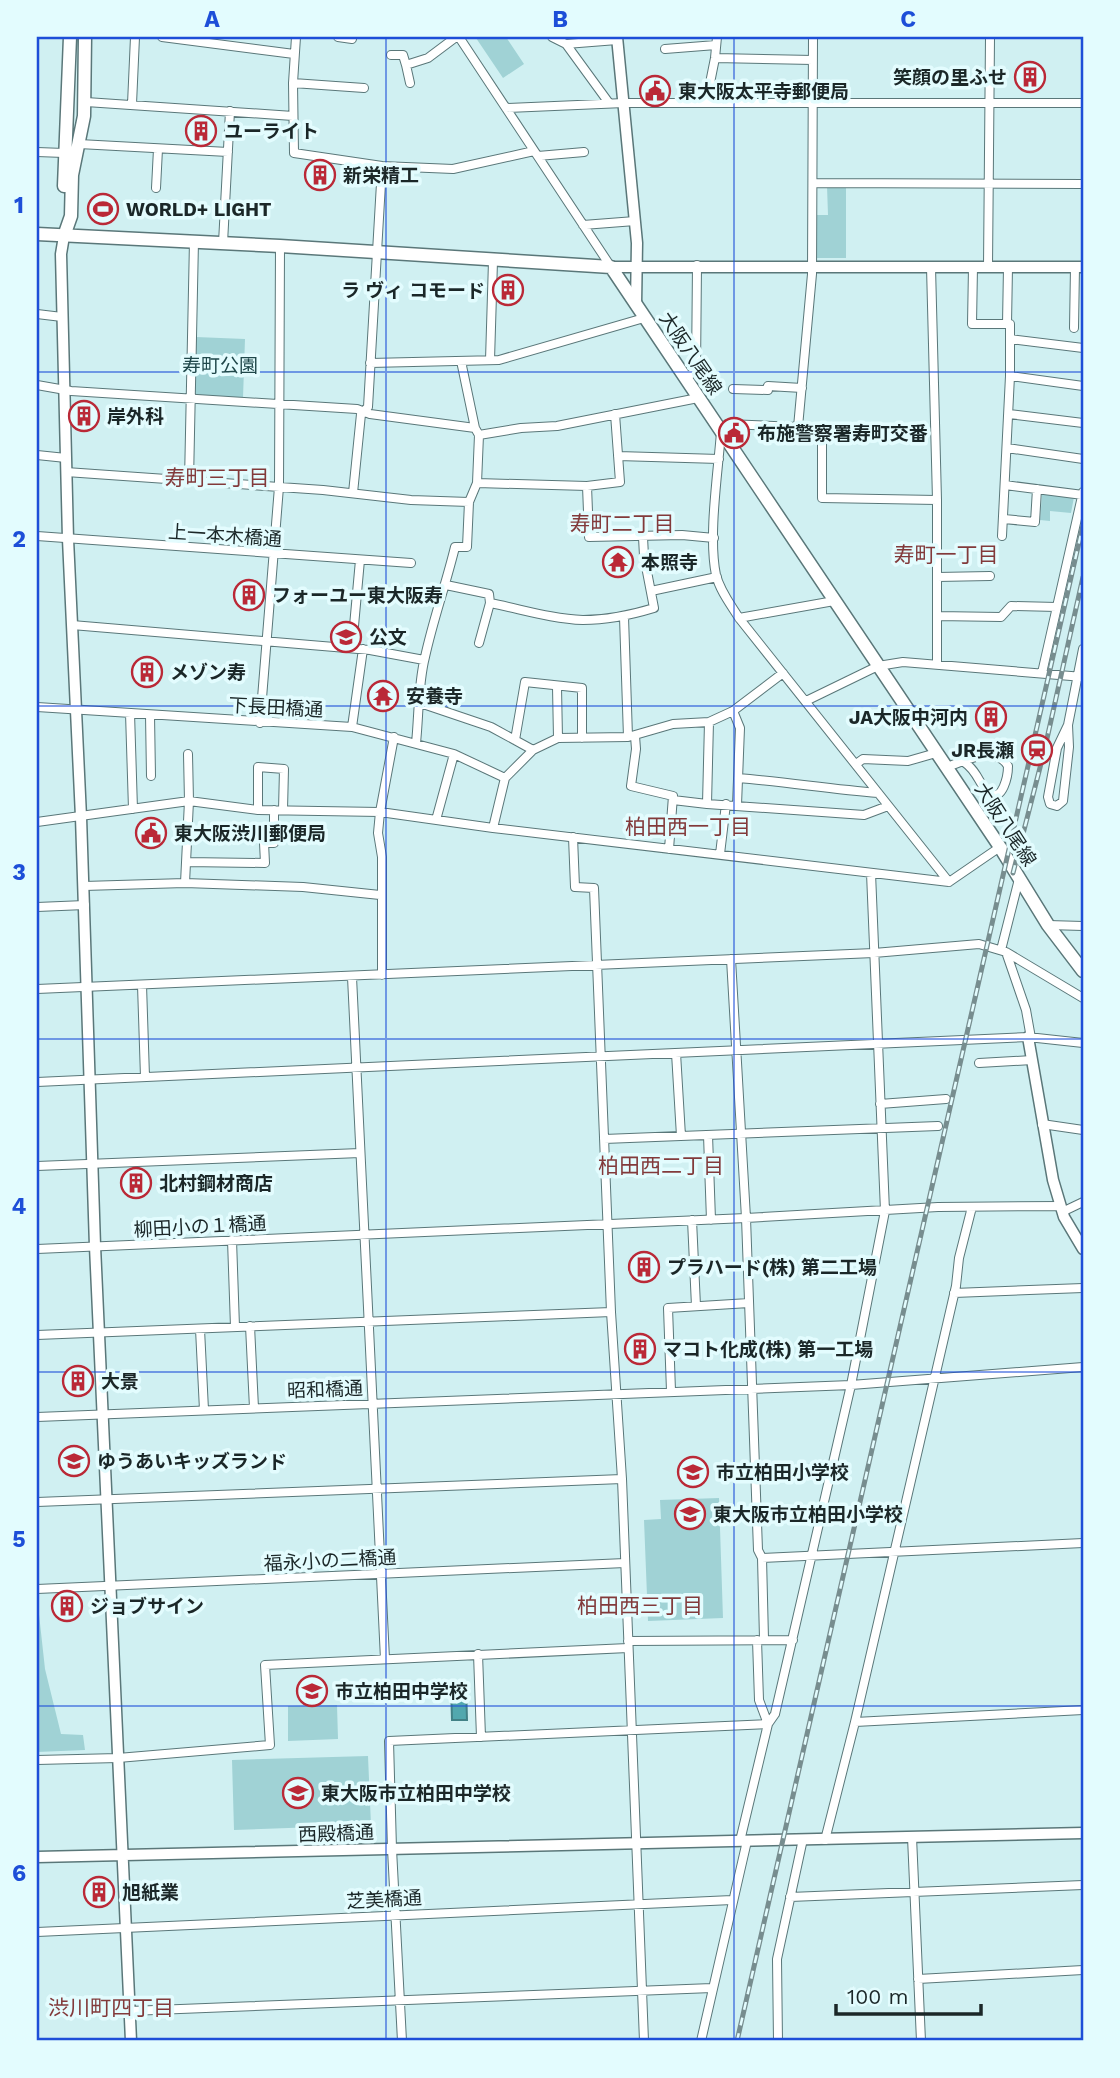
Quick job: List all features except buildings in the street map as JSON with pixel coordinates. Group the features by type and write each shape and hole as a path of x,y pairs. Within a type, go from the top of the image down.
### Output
{"main road":[{"path":"64,236 64,153 70,37"},
{"path":"64,236 71,216 72,175 86,102 85,37"},
{"path":"37,234 611,267"},
{"name":"大阪八尾線","path":"611,267 1000,848 1048,925 1083,971"}],"street":[{"path":"132,104 135,37"},
{"path":"162,37 294,54"},
{"path":"296,37 293,83 294,153 382,166 453,169 536,154 584,152"},
{"path":"338,37 352,38"},
{"path":"406,65 428,58 457,37 611,267 1079,267 1074,328"},
{"path":"552,37 566,44 609,103"},
{"path":"798,427 812,266 813,37"},
{"path":"988,267 990,37"},
{"path":"566,44 617,38 635,221 636,305"},
{"path":"665,49 716,41 706,103"},
{"path":"391,55 403,55 410,83"},
{"path":"715,58 813,60"},
{"path":"293,83 364,88"},
{"path":"86,102 293,116"},
{"path":"506,108 609,103 1083,103"},
{"path":"223,243 230,111"},
{"path":"79,144 229,152"},
{"path":"156,188 159,149"},
{"path":"37,152 64,153"},
{"path":"353,493 361,414 368,407 382,166"},
{"path":"813,183 1083,184"},
{"path":"583,225 635,221"},
{"path":"64,236 61,254 68,539 85,905 102,1414 131,2041"},
{"path":"189,481 194,242"},
{"path":"260,723 279,487 279,246"},
{"path":"490,360 493,261"},
{"path":"685,379 696,370 697,265"},
{"path":"931,267 937,500 937,664"},
{"path":"973,267 972,324 1010,324 1009,414 1002,536"},
{"path":"1007,324 1008,267"},
{"path":"37,314 62,317"},
{"path":"370,363 499,360 645,318"},
{"path":"1010,339 1083,348"},
{"path":"416,743 424,660 455,547 467,547 469,502 477,483 477,432 461,361"},
{"path":"1010,376 1083,386"},
{"path":"37,385 65,390 365,411 477,432 557,426 698,398"},
{"path":"733,389 768,390 768,386 802,388"},
{"path":"477,483 587,486 620,482 615,414"},
{"path":"1009,414 1083,423"},
{"path":"937,500 821,499 822,428 727,424 721,432 714,538 717,577 739,618 949,882"},
{"path":"1007,448 1083,459"},
{"path":"37,455 66,458"},
{"path":"618,456 719,459"},
{"path":"66,472 353,493 411,500 469,502"},
{"path":"1005,485 1083,493 1042,673"},
{"path":"587,486 589,537 681,535 714,538"},
{"path":"1004,519 1035,522 1037,489"},
{"name":"上一本木橋通","path":"37,537 411,563"},
{"path":"490,603 583,620 624,617 654,608 643,537"},
{"path":"352,648 360,560"},
{"path":"937,577 990,576"},
{"path":"651,592 717,577"},
{"path":"446,585 489,594 490,603 479,643"},
{"path":"739,618 834,601"},
{"path":"937,616 1001,617 1011,606 1057,607"},
{"path":"624,617 631,736 636,749 631,786 673,796 669,849"},
{"path":"72,625 363,649 424,660"},
{"path":"352,727 363,649"},
{"path":"1068,726 1069,747 1063,800 1057,806 1050,804 1048,797 1057,748 1068,726 1080,676 1083,649"},
{"path":"806,701 878,666 903,662 1080,676"},
{"path":"493,828 505,778 533,750 558,738 631,736 673,724 709,722 733,711 783,673"},
{"path":"515,740 525,682 582,688 582,738"},
{"path":"557,687 558,738"},
{"path":"420,703 491,727 533,750"},
{"name":"下長田橋通","path":"37,707 352,727 454,754 505,778"},
{"path":"733,711 740,728 737,805"},
{"path":"130,713 133,809"},
{"path":"150,715 151,776"},
{"path":"707,804 709,722"},
{"path":"382,975 382,858 378,833 394,737"},
{"path":"856,764 863,759 908,761 936,753"},
{"path":"185,883 188,754"},
{"path":"436,820 454,754"},
{"path":"946,767 981,755 1000,758 1008,766 1004,788 999,794 988,792 975,770 964,762"},
{"path":"186,862 265,863 264,843 274,843 284,769 258,767 258,810"},
{"path":"738,778 878,793"},
{"path":"673,800 864,815 888,806"},
{"path":"37,822 189,801 258,810 380,812 949,882 1000,848"},
{"path":"720,854 726,804"},
{"path":"573,837 575,887 594,888 645,2041"},
{"path":"701,2041 768,1724 775,1714 851,1385 885,1211 871,873"},
{"path":"1019,879 1004,951 1026,1010 1053,1180 1062,1209 1083,1249"},
{"path":"84,886 185,883 303,887 380,895"},
{"path":"37,907 85,905"},
{"path":"1048,925 1083,926"},
{"path":"37,989 874,953 979,944 1004,951 1083,998"},
{"path":"731,959 746,1218 758,1550 762,1558 759,1700 768,1724"},
{"path":"352,977 385,1659"},
{"path":"142,985 145,1077"},
{"path":"37,1083 1030,1037 1083,1042"},
{"path":"676,1053 681,1136"},
{"path":"979,1063 1032,1060"},
{"path":"880,1104 946,1099"},
{"path":"1042,1124 1083,1130"},
{"path":"604,1139 937,1126"},
{"path":"708,1135 711,1220"},
{"path":"37,1166 360,1153"},
{"path":"1062,1209 1083,1202"},
{"path":"825,1840 895,1551 972,1207"},
{"name":"柳田小の１橋通","path":"37,1249 972,1207 1062,1209"},
{"path":"692,1220 696,1306"},
{"path":"232,1240 235,1327"},
{"path":"954,1293 1083,1287"},
{"path":"671,1391 668,1308 749,1303"},
{"path":"37,1335 611,1312"},
{"path":"250,1326 254,1408"},
{"path":"200,1329 204,1410"},
{"name":"昭和橋通","path":"37,1418 851,1385 1083,1367"},
{"path":"755,1471 832,1468"},
{"path":"37,1502 622,1479"},
{"path":"762,1558 1083,1543"},
{"name":"福永小の二橋通","path":"37,1589 625,1563"},
{"path":"37,1760 118,1758 270,1745 265,1665 628,1644 793,1640"},
{"path":"478,1654 481,1737"},
{"path":"855,1722 1083,1710"},
{"path":"402,2041 389,1741 768,1724"},
{"name":"西殿橋通","path":"37,1857 1083,1833"},
{"path":"912,1837 921,2041"},
{"path":"778,2041 777,1959 803,1839"},
{"path":"790,1897 1083,1885"},
{"name":"芝美橋通","path":"37,1932 732,1900"},
{"path":"918,1979 1083,1970"},
{"path":"130,2011 712,1988"}],"green space":[{"path":"506,37 524,64 503,78 476,38"},
{"path":"827,186 846,187 846,258 815,258 815,215 828,215"},
{"name":"寿町公園","path":"196,337 245,339 243,398 198,397 194,390"},
{"path":"1045,493 1074,497 1071,513 1050,511 1050,521 1040,520 1042,495"},
{"path":"719,1498 723,1618 648,1621 644,1520 661,1519 660,1500"},
{"path":"37,1596 45,1669 61,1734 83,1735 85,1750 37,1752"},
{"path":"337,1705 338,1739 288,1741 288,1706"},
{"path":"368,1756 371,1825 234,1830 232,1760"}],"shaded area":[{"path":"451,1685 466,1685 467,1720 452,1720"}],"railway":[{"path":"737,2041 1083,525"},
{"path":"1013,873 1044,752 1083,577"}],"place":[{"name":"笑顔の里ふせ","path":"1030,77"},
{"name":"東大阪太平寺郵便局","path":"655,91"},
{"name":"ユーライト","path":"201,131"},
{"name":"新栄精工","path":"320,175"},
{"name":"WORLD+ LIGHT","path":"103,209"},
{"name":"ラ ヴィ コモード","path":"508,290"},
{"name":"岸外科","path":"84,416"},
{"name":"布施警察署寿町交番","path":"734,433"},
{"name":"本照寺","path":"618,562"},
{"name":"フォーユー東大阪寿","path":"249,595"},
{"name":"公文","path":"346,637"},
{"name":"メゾン寿","path":"147,672"},
{"name":"安養寺","path":"383,696"},
{"name":"JA大阪中河内","path":"991,717"},
{"name":"JR長瀬","path":"1037,750"},
{"name":"東大阪渋川郵便局","path":"151,833"},
{"name":"北村鋼材商店","path":"136,1183"},
{"name":"プラハード(株) 第二工場","path":"644,1267"},
{"name":"マコト化成(株) 第一工場","path":"640,1349"},
{"name":"大景","path":"78,1381"},
{"name":"ゆうあいキッズランド","path":"74,1461"},
{"name":"市立柏田小学校","path":"693,1472"},
{"name":"東大阪市立柏田小学校","path":"690,1514"},
{"name":"ジョブサイン","path":"67,1606"},
{"name":"市立柏田中学校","path":"312,1691"},
{"name":"東大阪市立柏田中学校","path":"298,1793"},
{"name":"旭紙業","path":"99,1892"}],"district":[{"name":"寿町三丁目","path":"217,478"},
{"name":"寿町二丁目","path":"622,524"},
{"name":"寿町一丁目","path":"946,555"},
{"name":"柏田西一丁目","path":"688,827"},
{"name":"柏田西二丁目","path":"661,1166"},
{"name":"柏田西三丁目","path":"640,1606"},
{"name":"渋川町四丁目","path":"111,2008"}]}
